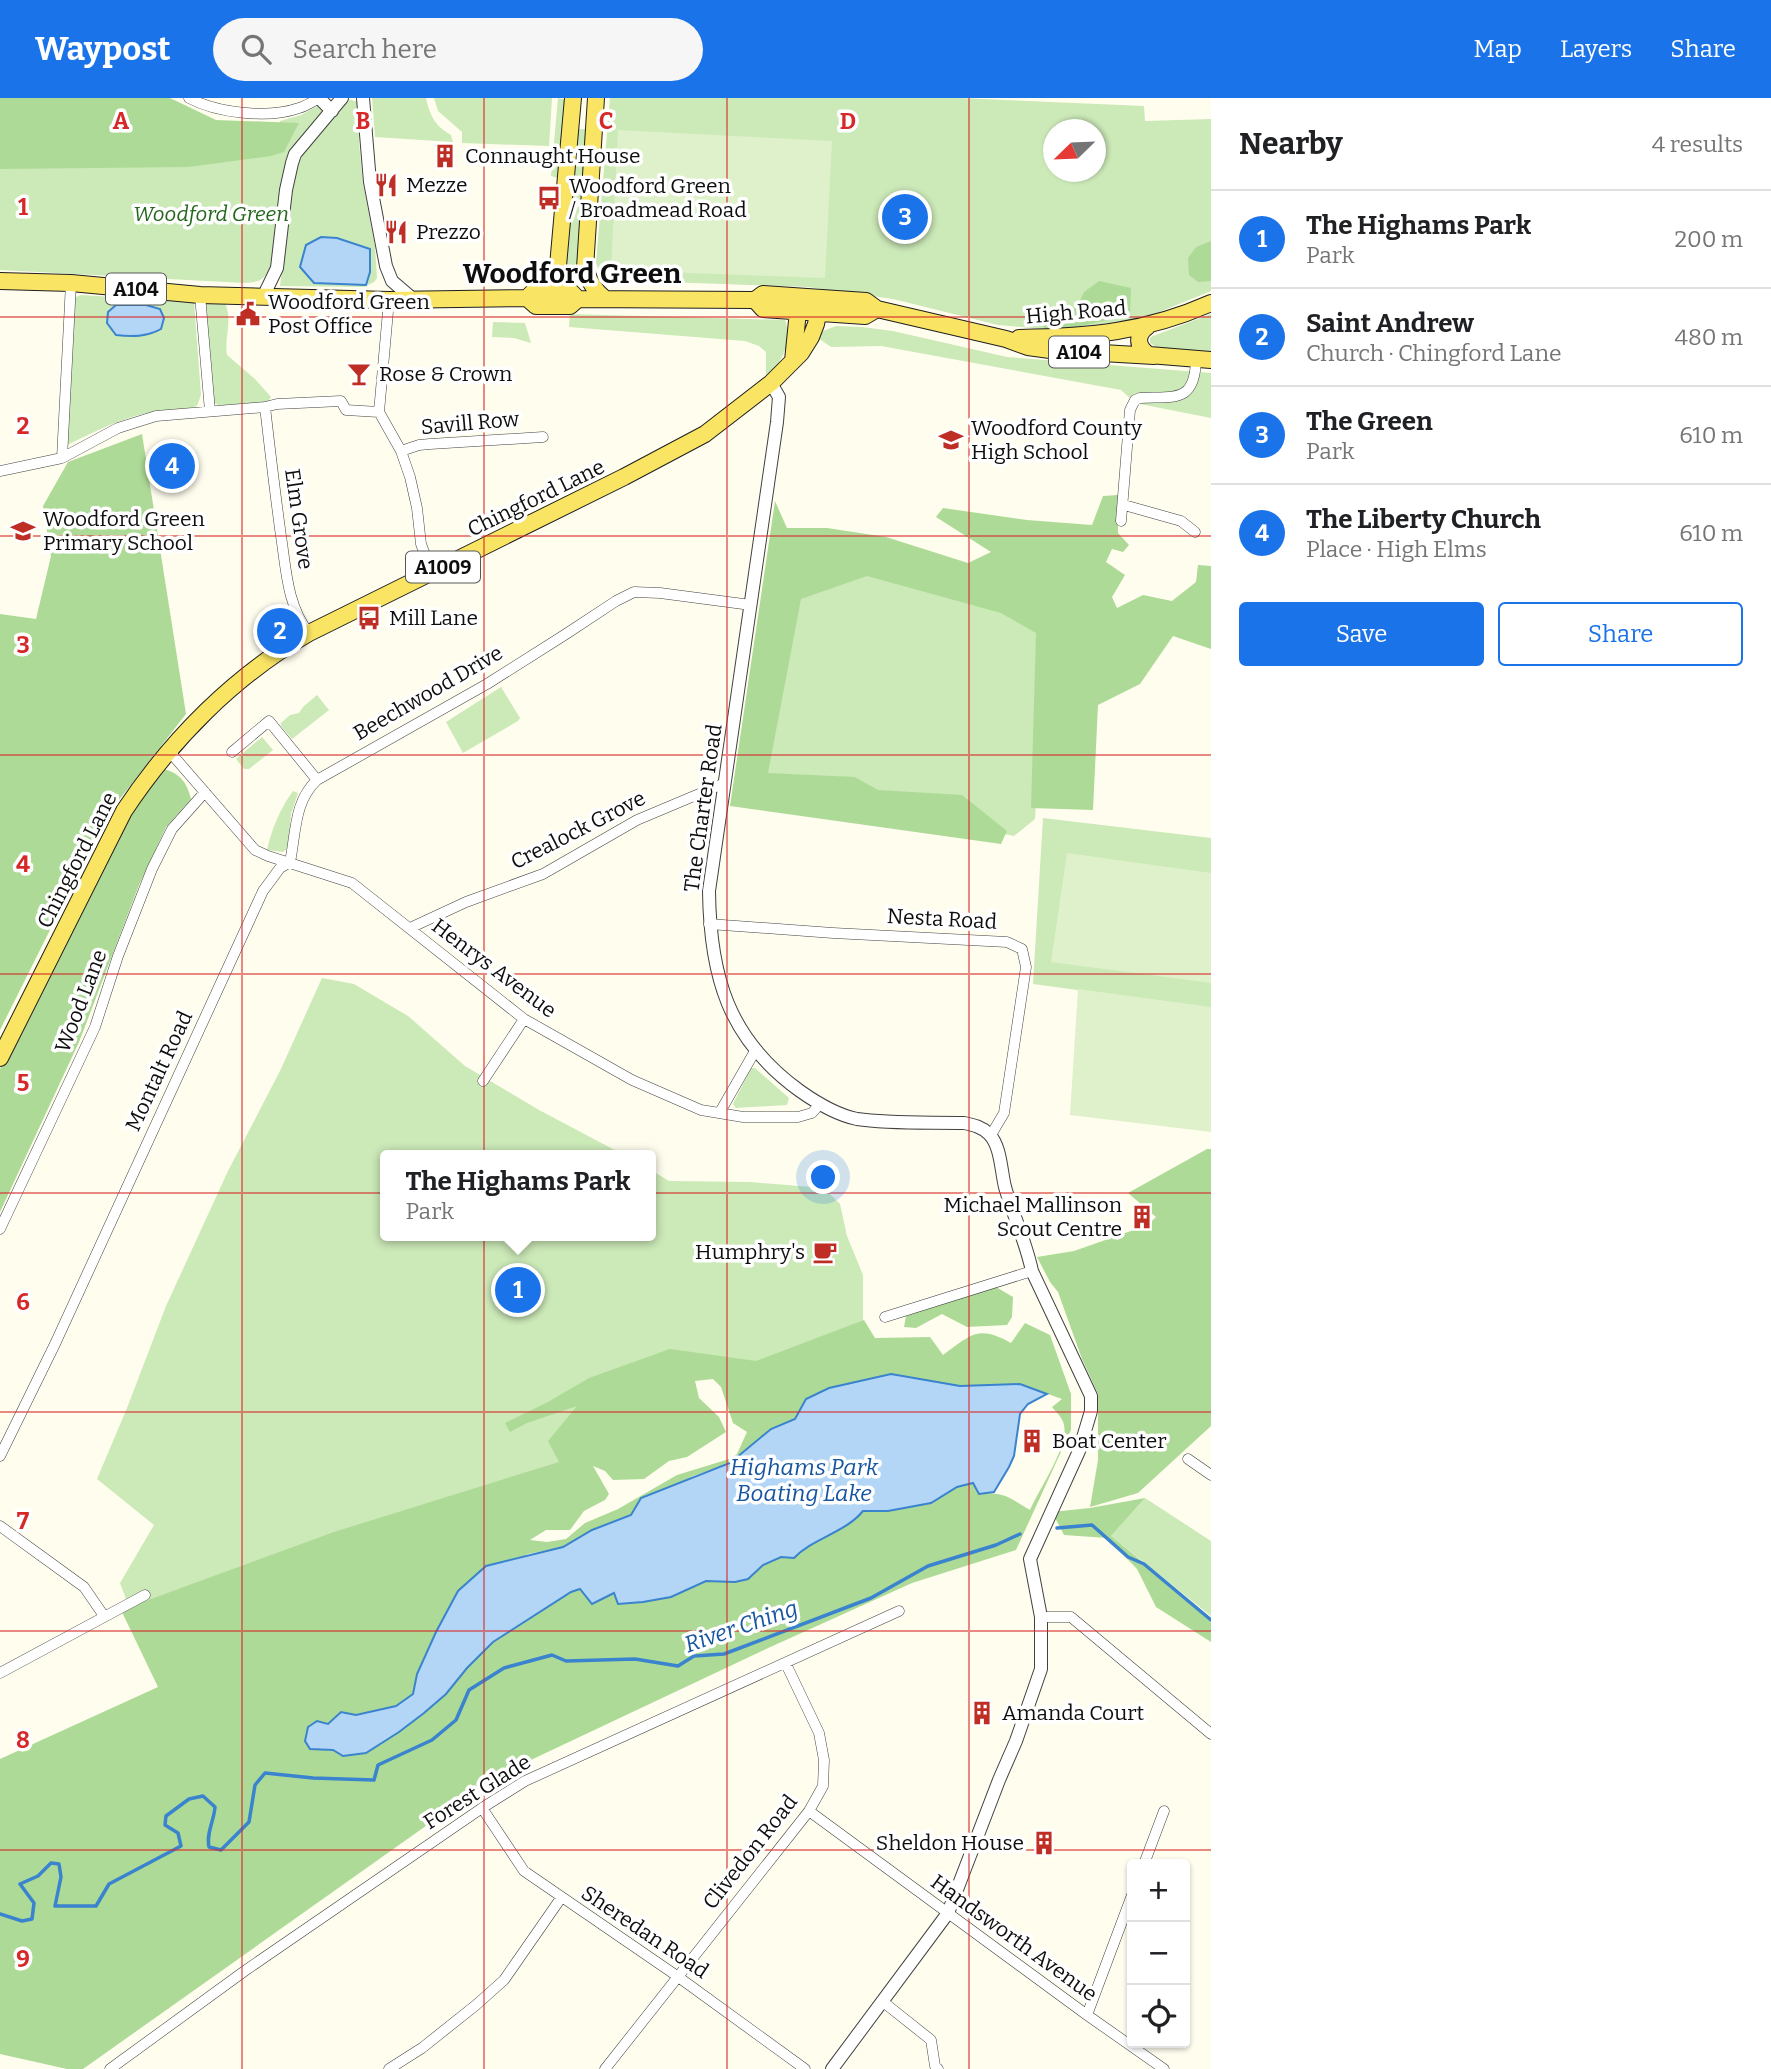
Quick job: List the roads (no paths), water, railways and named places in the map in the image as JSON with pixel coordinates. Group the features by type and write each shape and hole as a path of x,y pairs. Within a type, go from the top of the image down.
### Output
{"main road":[{"path":"558,290 573,98"},
{"path":"596,98 585,268 591,284 605,299"},
{"name":"A104","path":"0,281 71,283 200,295 389,300 527,298 536,306 569,306 578,299 755,300 763,309 799,304 866,301 877,309 1006,339"},
{"name":"A104","path":"527,298 535,290 569,290 578,299"},
{"name":"High Road","path":"1006,339 1083,336 1148,326 1211,303"},
{"path":"793,361 799,304"},
{"name":"Chingford Lane","path":"0,1058 124,811 144,781 195,722 269,659 309,633 685,445 715,427 771,383 793,361 811,337 820,305"},
{"name":"A104","path":"1148,326 1141,332 1139,342 1144,352 1154,356 1203,360"},
{"name":"High Road","path":"1006,339 1051,350 1154,356"}],"street":[{"path":"189,98 215,108 250,113 280,113 302,108 319,98 332,111"},
{"path":"263,297 277,268 286,190 295,154 342,98"},
{"path":"363,98 370,182 386,266 392,281 413,299"},
{"path":"62,458 71,283"},
{"path":"200,295 210,411"},
{"path":"389,300 379,412 401,452 410,477 421,544 432,573"},
{"path":"1121,521 1130,410 1135,400 1181,395 1191,386 1195,369 1203,360"},
{"name":"The Charter Road","path":"771,383 779,397 779,409 709,891 709,924 717,973 736,1023 755,1051 782,1078 819,1105 855,1119 964,1123 976,1125 990,1135"},
{"path":"0,471 62,458 118,428 156,416 277,404 341,401 346,410 379,412"},
{"name":"Elm Grove","path":"265,407 272,475 290,591 300,620 309,633"},
{"name":"Savill Row","path":"401,452 419,445 543,437"},
{"path":"1124,505 1181,521 1195,532"},
{"name":"Beechwood Drive","path":"317,779 487,684 634,592 751,605"},
{"path":"169,751 255,850 290,862 298,812 308,788 317,779 269,722 232,752"},
{"name":"Crealock Grove","path":"410,928 466,902 543,874 637,820 724,783"},
{"name":"Wood Lane","path":"0,1229 95,1027 118,956 152,869 172,830 205,792"},
{"name":"Henrys Avenue","path":"290,862 352,883 524,1019 632,1080 701,1110 743,1116 798,1117 812,1113 819,1105"},
{"name":"Montalt Road","path":"0,1455 55,1344 259,899 280,868 290,862"},
{"name":"Nesta Road","path":"709,924 1007,942 1022,949 1026,967 1004,1113 990,1135"},
{"path":"483,1081 524,1019"},
{"path":"720,1112 755,1051"},
{"path":"832,2069 948,1913 1016,1741 1041,1669 1041,1617 1030,1559 1079,1451 1091,1411 1091,1396 1032,1271 1005,1187 998,1151 990,1135"},
{"path":"886,1317 1032,1271"},
{"path":"1188,1459 1211,1475"},
{"path":"0,1526 84,1587 104,1616"},
{"path":"0,1673 145,1595"},
{"name":"Forest Glade","path":"110,2069 246,1970 482,1808 525,1782 899,1611"},
{"path":"1041,1617 1071,1616 1211,1734"},
{"name":"Clivedon Road","path":"605,2069 808,1811 823,1786 824,1760 819,1733 786,1664"},
{"name":"Sheredan Road","path":"482,1808 524,1871 806,2069"},
{"name":"Handsworth Avenue","path":"808,1811 1164,2069"},
{"path":"1146,1859 1164,1811"},
{"path":"389,2069 422,2048 504,1980 561,1898"},
{"path":"1087,2015 1127,1908"},
{"path":"883,2001 931,2040 935,2068"}],"water":[{"path":"321,237 337,238 370,249 370,272 366,285 314,283 300,267 306,245"},
{"path":"116,305 146,305 160,309 164,318 161,329 139,336 116,335 107,323 108,312"},
{"name":"Highams Park Boating Lake","path":"891,1374 960,1386 1020,1384 1047,1394 1028,1404 1020,1414 1014,1456 994,1492 979,1494 973,1483 957,1487 931,1503 888,1511 863,1511 856,1519 810,1545 794,1558 781,1557 763,1565 748,1579 735,1582 706,1581 671,1597 618,1604 614,1593 592,1604 580,1589 571,1592 493,1642 446,1694 399,1732 366,1753 343,1756 333,1750 310,1749 305,1741 308,1727 317,1721 328,1724 341,1712 356,1715 396,1706 413,1694 417,1674 458,1591 486,1566 563,1547 592,1530 631,1515 641,1498 730,1463 771,1429 795,1419 806,1399 829,1388"}],"waterway":[{"name":"River Ching","path":"1057,1528 1092,1525 1128,1557 1144,1564 1211,1620"},
{"name":"River Ching","path":"0,1914 22,1921 32,1919 34,1903 20,1884 38,1876 51,1863 59,1864 61,1877 55,1906 96,1906 109,1884 181,1846 178,1833 165,1825 166,1816 189,1799 203,1796 215,1807 209,1847 221,1850 249,1822 255,1785 265,1773 374,1780 378,1765 432,1740 456,1720 469,1690 504,1668 552,1655 566,1661 635,1659 678,1666 694,1656 724,1654 871,1598 928,1566 996,1545 1020,1534"}],"place":[{"name":"Connaught House","path":"445,156"},
{"name":"Mezze","path":"386,185"},
{"name":"Woodford Green / Broadmead Road","path":"549,198"},
{"name":"The Green","path":"905,217"},
{"name":"Prezzo","path":"396,232"},
{"name":"Woodford Green Post Office","path":"248,314"},
{"name":"Rose & Crown","path":"359,374"},
{"name":"Woodford County High School","path":"951,440"},
{"name":"The Liberty Church","path":"172,466"},
{"name":"Woodford Green Primary School","path":"23,531"},
{"name":"Mill Lane","path":"369,618"},
{"name":"Saint Andrew","path":"280,631"},
{"name":"Michael Mallinson Scout Centre","path":"1142,1217"},
{"name":"Humphry's","path":"825,1252"},
{"name":"The Highams Park","path":"518,1290"},
{"name":"Boat Center","path":"1032,1441"},
{"name":"Amanda Court","path":"982,1713"},
{"name":"Sheldon House","path":"1044,1843"}],"district":[{"name":"Woodford Green","path":"572,273"}]}
